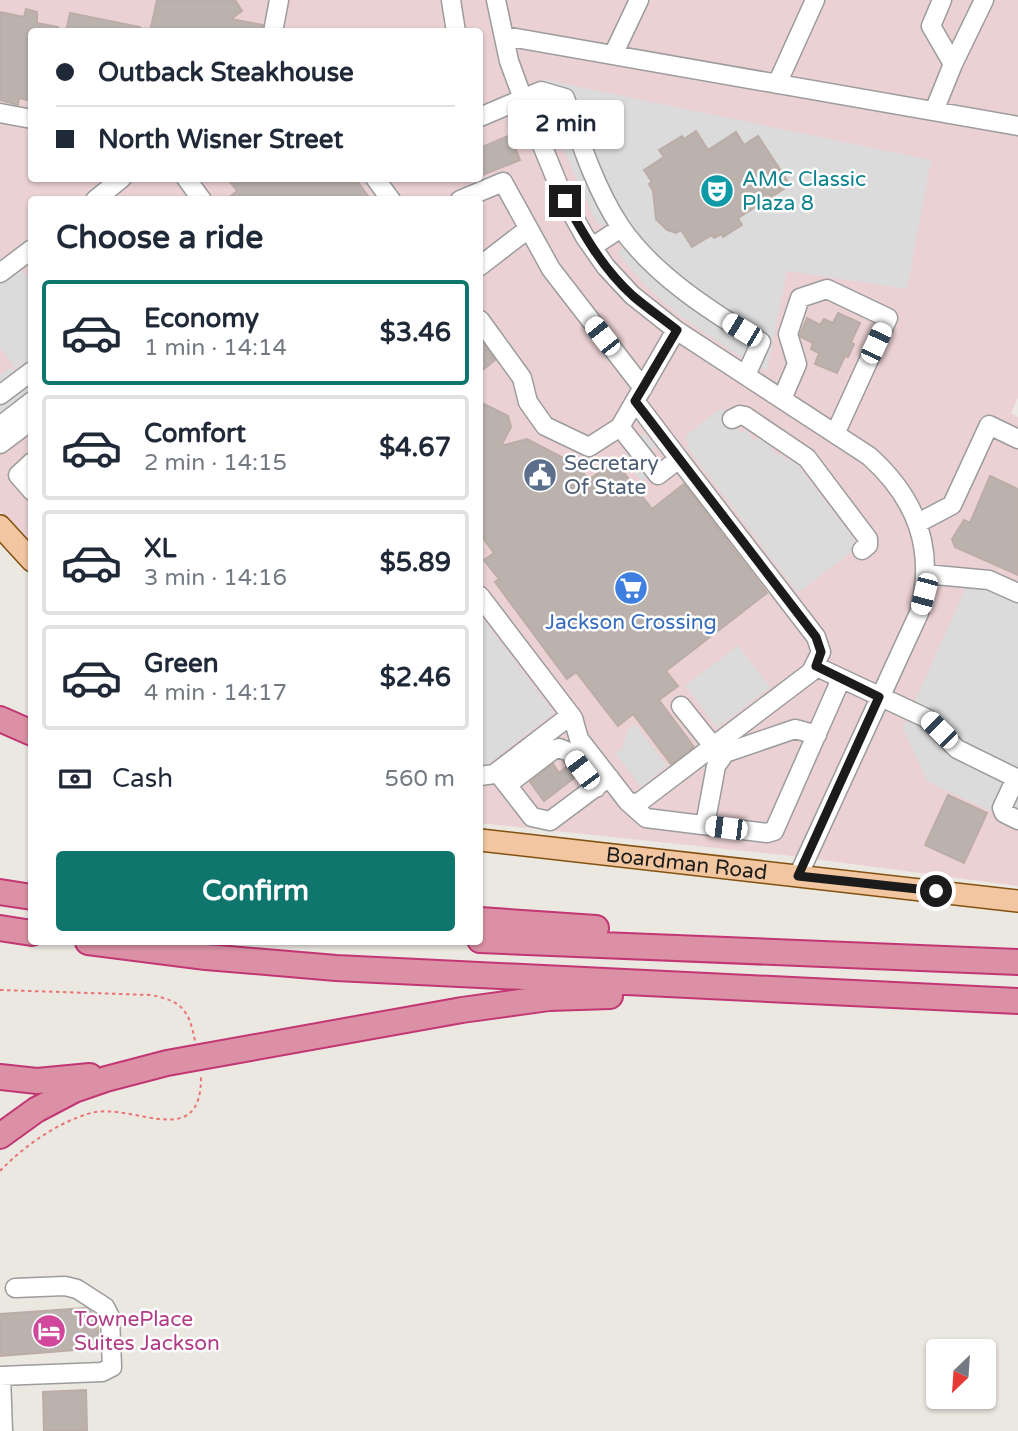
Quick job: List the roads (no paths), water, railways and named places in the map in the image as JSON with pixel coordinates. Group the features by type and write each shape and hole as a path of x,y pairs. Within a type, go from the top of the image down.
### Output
{"highway":[{"path":"0,721 28,732"},
{"path":"0,892 28,896"},
{"path":"483,920 659,934 823,954"},
{"path":"0,928 28,932"},
{"path":"483,940 1018,962"},
{"path":"112,945 206,957 335,968 1018,1001"},
{"path":"0,1077 49,1081 167,1063 429,1015 549,998 881,993"},
{"path":"0,1136 36,1110 74,1090 167,1063"}],"main road":[{"path":"0,526 28,557"},
{"name":"Boardman Road","path":"483,840 1018,901"}],"street":[{"path":"274,28 279,0"},
{"path":"451,0 455,28"},
{"path":"496,0 509,61 565,201 606,267 632,295 677,330 869,456 905,494 918,523 923,541 925,574 919,613 798,876"},
{"path":"613,55 637,0"},
{"path":"777,84 816,0"},
{"path":"942,0 931,26 953,64"},
{"path":"934,111 984,0"},
{"path":"503,36 1018,126"},
{"path":"483,116 541,91 565,98 606,201 621,228 686,293 761,342 746,375"},
{"path":"0,113 28,118"},
{"path":"100,196 117,182"},
{"path":"470,196 503,182 551,269 639,394 679,459 816,637 821,652 816,666 641,802 632,804"},
{"path":"592,247 621,228"},
{"path":"483,264 528,229"},
{"path":"0,273 28,257"},
{"path":"782,398 797,364 788,334 800,298 827,289 888,318 835,433"},
{"path":"483,324 522,378 528,402 545,426 589,447 620,427 677,330"},
{"path":"0,395 28,374"},
{"path":"0,426 28,404"},
{"path":"732,419 745,416 804,455 868,539 862,550"},
{"path":"0,444 28,423"},
{"path":"918,523 952,505 989,425 1018,439"},
{"path":"620,427 658,475 679,459"},
{"path":"28,466 18,475 28,486"},
{"path":"925,574 989,580 1018,593"},
{"path":"483,600 571,715 579,738 602,783"},
{"path":"816,666 926,718 957,749 1017,778 1002,808 1004,813 1018,820"},
{"path":"494,778 559,748 569,752 646,818 767,833 774,831 841,679"},
{"path":"681,706 713,746"},
{"path":"494,778 571,715"},
{"path":"705,825 716,766 725,753 795,729 817,734"},
{"path":"494,778 532,817 550,821 602,783"},
{"path":"3,1431 0,1376 102,1372 112,1367 110,1317 105,1307 77,1289 65,1286 15,1288"}],"place":[{"name":"AMC Classic Plaza 8","path":"717,191"},
{"name":"Secretary Of State","path":"540,475"},
{"name":"Jackson Crossing","path":"631,588"},
{"name":"TownePlace Suites Jackson","path":"49,1331"}]}
